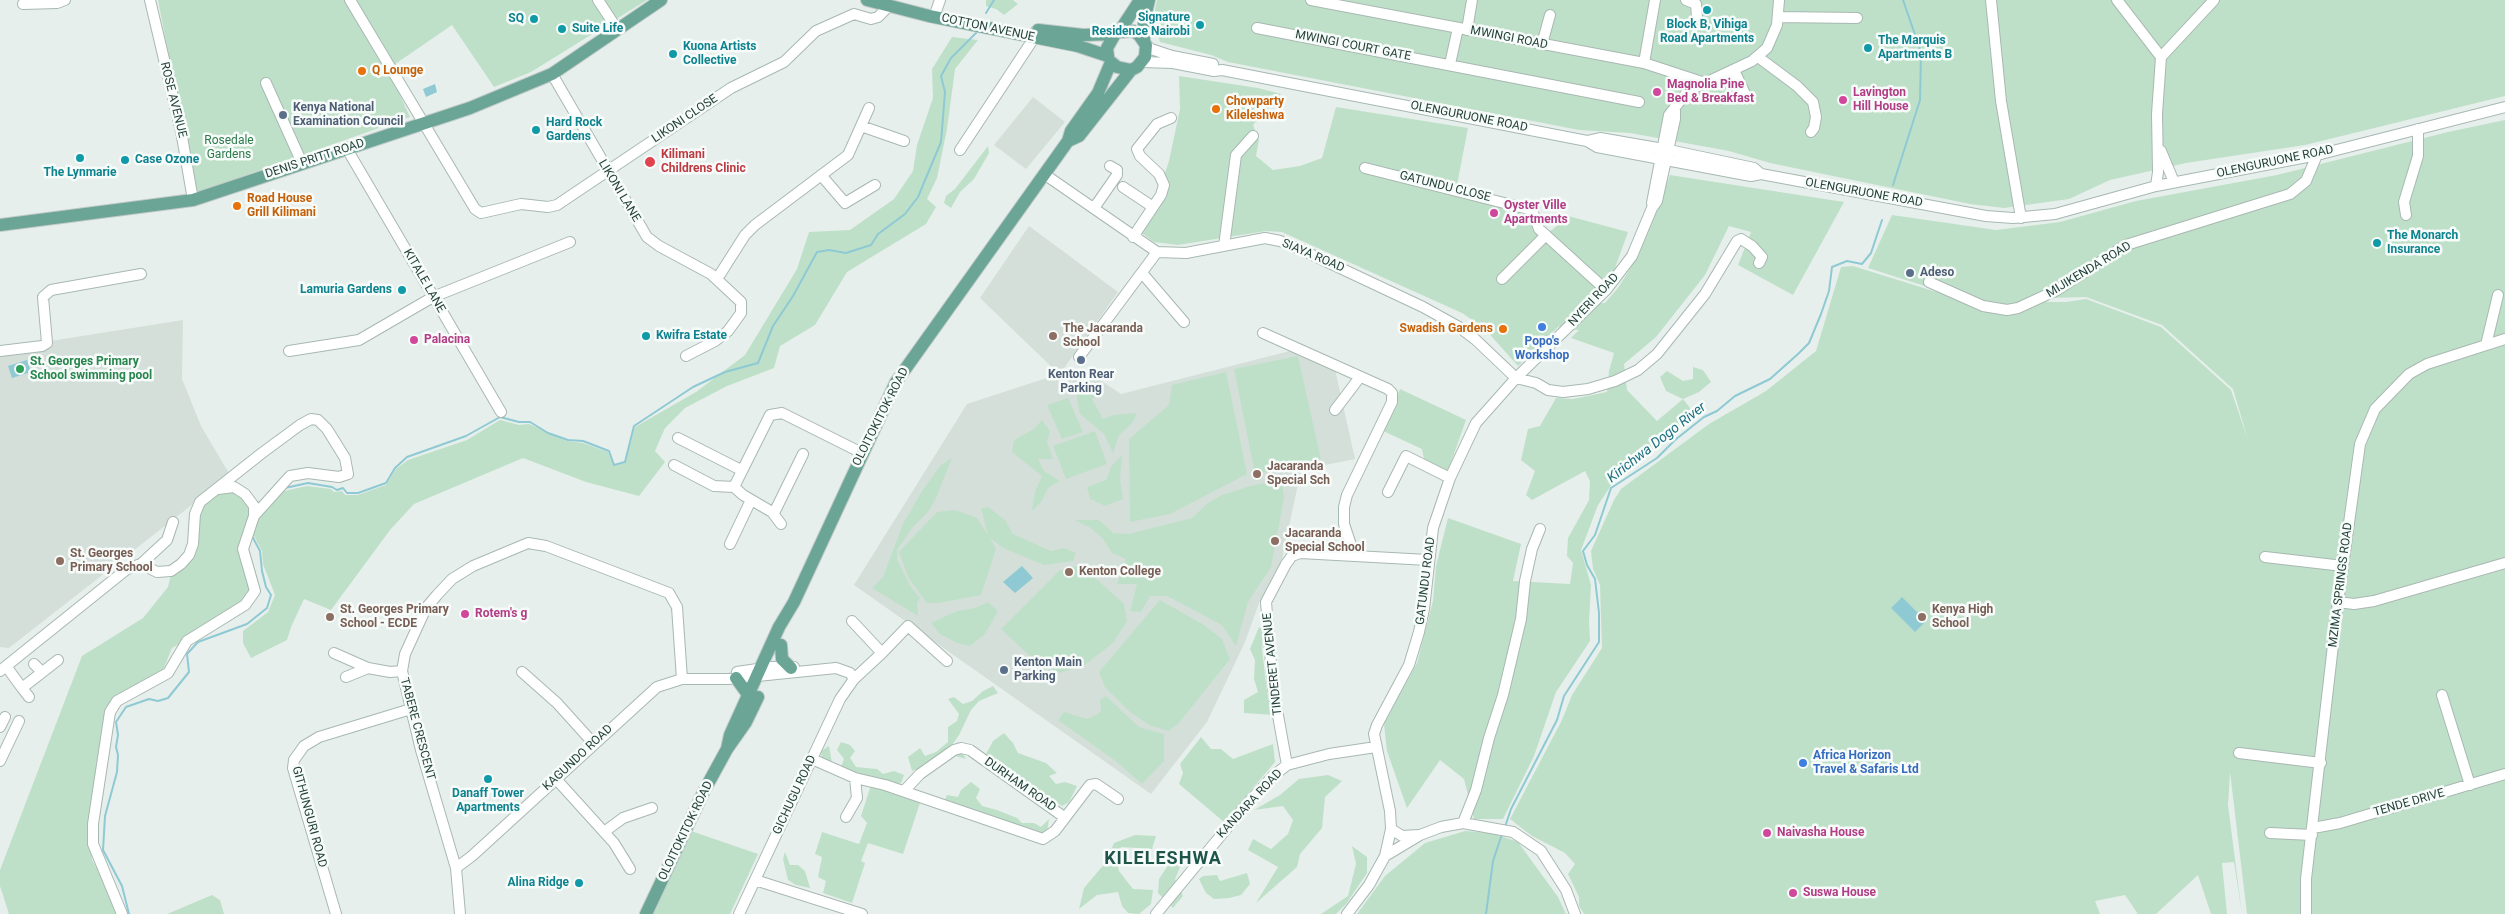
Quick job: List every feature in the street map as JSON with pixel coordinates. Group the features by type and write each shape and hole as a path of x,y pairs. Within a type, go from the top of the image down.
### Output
{"main road":[{"name":"DENIS PRITT ROAD","path":"0,225 193,200 425,123 508,94 552,74 661,0"},
{"name":"COTTON AVENUE","path":"867,0 937,9 1078,46 1109,59"},
{"path":"1068,141 1071,131 1098,92 1109,59 1107,48 1140,0"},
{"path":"1068,141 1079,136 1131,70 1142,62 1146,51 1144,21 1150,0"},
{"path":"1117,33 1133,31 1145,43"},
{"name":"COTTON AVENUE","path":"1035,34 1083,35 1117,33"},
{"path":"1109,59 1123,69 1131,70"},
{"name":"OLOITOKITOK ROAD","path":"646,914 700,798 727,749 746,722 779,627 794,602 896,382 1068,141"},
{"name":"OLOITOKITOK ROAD","path":"727,749 728,740 749,696 781,646 794,602"},
{"path":"781,646 782,659 790,668"},
{"path":"736,678 749,696"}],"street":[{"path":"22,4 57,3 65,0"},
{"name":"ROSE AVENUE","path":"150,0 181,131 193,200"},
{"path":"350,0 425,123"},
{"path":"598,0 617,29"},
{"name":"MWINGI ROAD","path":"1311,0 1335,2 1463,29 1644,63 1704,83"},
{"path":"1450,64 1472,0"},
{"path":"1644,63 1655,0"},
{"path":"1686,0 1696,4 1697,17"},
{"name":"NYERI ROAD","path":"1516,378 1606,290 1632,256 1652,208 1651,200 1664,154 1669,115 1688,92 1758,57 1773,38 1778,17 1779,0"},
{"path":"1991,0 2001,101 2021,218"},
{"path":"2117,0 2161,57"},
{"path":"2156,186 2161,57 2214,0"},
{"name":"LIKONI CLOSE","path":"425,123 475,209 481,213 521,204 548,207 558,205 731,88 784,62 816,31 854,14 871,19 878,17 893,3"},
{"path":"1542,44 1550,15"},
{"path":"1778,17 1857,18"},
{"name":"MWINGI COURT GATE","path":"1257,28 1639,102"},
{"path":"960,150 1035,34"},
{"name":"OLENGURUONE ROAD","path":"1145,43 1163,54 1214,64 1222,70"},
{"path":"1758,57 1797,86 1813,102 1816,117 1814,128 1811,132"},
{"name":"OLENGURUONE ROAD","path":"1142,62 1172,63 1214,71 1222,70 1587,141 1600,138 1664,154 1754,168 1761,174 1986,216 2021,218 2055,214 2174,182 2317,155 2505,108"},
{"path":"1734,70 1746,96"},
{"name":"LIKONI LANE","path":"552,74 647,237 717,279 738,298 742,307 741,313 728,331 715,341 686,356"},
{"path":"266,83 302,163"},
{"path":"717,279 746,235 755,225 848,155 869,108"},
{"path":"1133,236 1153,207 1164,185 1159,174 1140,156 1138,149 1157,124 1171,118"},
{"path":"861,126 904,141"},
{"path":"2406,214 2404,202 2418,156 2418,129"},
{"path":"1224,246 1236,155 1253,136"},
{"path":"2157,136 2163,160 2174,182"},
{"name":"KITALE LANE","path":"347,149 501,412"},
{"name":"MIJIKENDA ROAD","path":"1929,282 1983,306 2003,310 2018,308 2057,290 2126,246 2290,194 2306,181 2317,155"},
{"path":"1094,208 1117,175 1117,170 1110,166"},
{"name":"GATUNDU CLOSE","path":"1365,168 1529,208 1534,213 1539,229 1545,236 1606,290"},
{"path":"1044,174 1157,252 1079,357"},
{"path":"821,175 845,203 875,185"},
{"path":"1123,188 1153,207"},
{"path":"1502,279 1545,236"},
{"name":"SIAYA ROAD","path":"1157,252 1168,254 1186,253 1265,238 1280,241 1423,307 1459,327 1476,340 1516,378"},
{"path":"1516,378 1536,383 1548,390 1562,392 1588,390 1615,381 1638,370 1658,354 1705,294 1737,241 1741,238 1752,246 1762,257 1759,263"},
{"path":"290,351 359,340 433,297 570,242"},
{"path":"1142,273 1184,322"},
{"path":"0,351 42,346 47,343 43,297 50,290 141,274"},
{"path":"2486,345 2498,295"},
{"path":"1263,333 1388,388 1392,392 1392,398 1347,495 1344,507 1344,524 1354,554"},
{"name":"MZIMA SPRINGS ROAD","path":"2306,914 2306,879 2321,763 2338,602 2360,444 2375,409 2409,374 2427,364 2505,339"},
{"path":"1335,410 1360,377"},
{"name":"GATUNDU ROAD","path":"1385,856 1391,829 1388,800 1374,734 1376,724 1409,665 1419,632 1424,610 1433,528 1450,478 1476,423 1516,378"},
{"path":"734,487 765,421 773,413 782,414 862,453"},
{"path":"141,564 157,572 171,571 181,564 189,554 193,544 197,508 217,489 300,426 311,419 318,420 327,429 345,458 348,474 339,477 308,473 290,476 254,516"},
{"path":"678,438 741,470"},
{"path":"774,513 803,454"},
{"path":"1388,492 1406,456 1450,478"},
{"path":"674,465 714,486 734,487 750,500 774,513 781,524"},
{"path":"122,914 93,844 93,824 110,712 117,701 168,672 187,641 245,605 255,591 243,549 254,516 254,506 244,494 234,487 217,489"},
{"path":"730,544 750,500"},
{"path":"29,697 3,668 127,569 141,564 167,540 173,522"},
{"path":"1464,823 1476,790 1512,661 1522,619 1525,581 1532,549 1540,529"},
{"name":"TABERE CRESCENT","path":"460,914 456,868 402,671 405,654 426,608 452,579 472,566 528,543 536,543 669,593 677,607 682,679"},
{"name":"TINDERET AVENUE","path":"1287,765 1273,688 1266,602 1275,581 1295,554 1354,554 1428,560"},
{"path":"2265,556 2343,566"},
{"path":"2338,602 2354,604 2374,601 2505,563"},
{"path":"852,621 882,653"},
{"name":"GICHUGU ROAD","path":"740,914 838,702 854,679 908,626 947,661"},
{"path":"334,653 368,668 390,672 402,671"},
{"path":"22,688 58,660"},
{"path":"34,664 42,672"},
{"path":"346,677 368,668"},
{"path":"764,672 790,668 825,670"},
{"path":"764,672 845,670 854,679"},
{"path":"522,672 556,703 594,744"},
{"name":"KAGUNDO ROAD","path":"456,868 472,856 657,687 682,679 736,678 764,672"},
{"name":"KAGUNDO ROAD","path":"715,678 764,672"},
{"path":"2442,695 2470,785"},
{"name":"GITHUNGURI ROAD","path":"336,914 293,768 294,760 304,746 319,737 411,709"},
{"path":"0,727 5,717"},
{"path":"0,761 19,721"},
{"name":"KANDARA ROAD","path":"1156,914 1246,805 1273,776 1287,765 1329,754 1376,747"},
{"name":"DURHAM ROAD","path":"812,759 855,778 904,791 1042,839 1055,830 1064,817 970,750 962,748 954,750 920,774 904,791"},
{"path":"2239,753 2321,763"},
{"name":"TENDE DRIVE","path":"2270,833 2312,832 2505,774"},
{"path":"846,817 857,798 855,778"},
{"path":"556,779 614,843 630,869"},
{"path":"1064,817 1088,787 1093,784 1118,799"},
{"path":"604,832 623,818 652,808"},
{"path":"1347,914 1369,885 1385,856 1420,835 1464,823 1508,830 1520,835 1548,860 1566,890 1575,914"},
{"path":"1391,829 1402,836 1420,835"},
{"path":"755,880 862,914"}],"shaded area":[{"path":"1033,97 1065,122 1026,169 994,145"},
{"name":"Kenton College","path":"1029,226 1118,292 1060,374 1088,372 1121,394 1294,350 1334,365 1355,459 1301,470 1282,559 1259,603 1245,642 1207,722 1151,794 854,585 967,404 1059,374 980,298"},
{"name":"St. Georges Primary School","path":"183,320 182,379 201,426 230,475 9,648 0,647 0,349"}],"green space":[{"name":"Rosedale Gardens","path":"158,0 647,0 531,72 494,87 452,25 388,69 410,117 195,193"},
{"path":"986,0 1013,0 1018,4 1004,15 996,9 986,6"},
{"path":"1157,0 2505,0 2505,96 2305,145 2186,163 2110,180 2069,199 2004,208 1970,204 1770,163 1729,151 1630,133 1579,130 1228,62 1211,55 1160,42 1153,20"},
{"path":"952,37 978,40 955,69 947,129 937,178 927,199 936,207 926,224 847,272 815,325 780,346 774,368 727,386 685,408 665,428 655,451 665,462 639,496 586,482 523,458 414,504 390,530 331,610 304,599 287,640 251,658 243,643 243,631 268,612 275,595 263,564 262,551 253,534 258,517 272,498 284,491 307,486 331,489 334,492 342,491 345,495 358,495 386,485 396,469 408,460 467,440 500,420 519,425 529,424 567,441 583,443 608,452 614,466 625,463 635,427 696,392 745,355 797,269 809,232 850,230 894,199 913,171 917,145 933,98 932,69"},
{"path":"1179,76 1258,88 1281,94 1253,125 1259,140 1256,156 1273,170 1300,166 1322,158 1336,107 1468,128 1456,190 1529,204 1540,235 1552,230 1568,216 1628,232 1614,271 1584,301 1587,304 1605,303 1618,288 1633,264 1651,225 1670,175 1844,202 1793,295 1738,265 1751,232 1729,226 1705,275 1656,337 1624,364 1627,390 1657,421 1683,399 1694,413 1652,451 1618,475 1598,505 1581,550 1591,585 1590,641 1556,692 1534,756 1503,819 1474,819 1464,779 1440,760 1407,808 1387,751 1384,724 1417,663 1433,601 1436,566 1448,518 1521,544 1513,581 1570,584 1573,563 1567,556 1568,538 1589,500 1590,481 1585,471 1532,500 1526,495 1535,471 1521,460 1528,429 1540,426 1556,398 1573,399 1607,392 1609,371 1614,353 1571,338 1579,330 1561,329 1559,326 1518,366 1484,328 1462,313 1282,232 1266,231 1178,245 1154,242 1135,228 1156,199 1169,161 1180,109"},
{"name":"Kenya High School","path":"2505,120 2505,914 2247,914 2230,772 2228,805 2242,914 2234,862 2222,863 2227,914 2211,914 2198,875 2156,914 2138,914 2125,895 2095,901 2100,914 1584,914 1579,906 1579,897 1568,874 1575,864 1565,853 1532,836 1510,819 1562,720 1572,695 1602,648 1600,585 1593,569 1591,551 1614,500 1621,489 1709,424 1766,391 1816,351 1841,267 1853,266 2007,314 2044,302 2066,302 2086,299 2161,327 2231,390 2248,440 2233,389 2162,325 2086,297 2050,298 2007,312 1868,268 1892,215 1996,230 2060,222 2136,201 2277,175 2448,132"},
{"path":"988,146 989,153 974,179 960,192 951,208 944,203 946,196 955,189"},
{"path":"1298,356 1321,460 1255,474 1234,369"},
{"path":"1693,367 1703,370 1711,382 1699,392 1683,399 1666,391 1660,377 1667,371 1683,381 1693,379"},
{"path":"1226,372 1247,474 1170,514 1130,522 1129,439 1169,405 1172,385"},
{"path":"1085,385 1102,391 1092,399 1103,419 1114,415 1137,413 1133,422 1119,435 1113,453 1104,434 1080,414 1076,393"},
{"path":"1400,389 1466,420 1448,471 1424,459 1422,449 1383,431"},
{"path":"1068,398 1083,432 1062,439 1047,405"},
{"path":"1042,420 1050,431 1047,442 1053,459 1038,459 1044,471 1060,481 1048,488 1041,502 1032,511 1035,492 1042,476 1012,452 1014,440 1034,429"},
{"path":"1095,431 1107,464 1066,479 1053,446"},
{"path":"1122,455 1120,479 1123,499 1105,506 1090,499 1087,487 1106,480 1112,465"},
{"path":"952,458 936,498 928,512 912,528 897,550 897,560 911,587 920,598 917,603 918,616 872,588 883,577 903,524 922,491 941,465"},
{"path":"1282,480 1284,498 1271,567 1248,602 1236,646 1222,625 1167,596 1150,596 1141,612 1130,611 1137,584 1117,584 1126,559 1112,553 1103,539 1091,528 1075,520 1099,520 1113,533 1128,534 1192,518 1208,503 1222,495 1250,486"},
{"path":"225,489 261,502 239,542 239,553 252,592 249,599 209,628 172,648 161,675 110,701 99,778 89,813 92,860 111,894 118,914 9,914 0,886 0,870 82,656 143,618 168,587 171,574 198,532 201,509"},
{"path":"988,507 1005,520 1013,534 1051,551 1064,548 1076,553 1073,561 1044,565 1003,548 990,538 996,549 981,595 939,603 927,603 908,577 899,552 937,512 955,510 977,518 988,535 981,508"},
{"path":"1081,565 1124,604 1127,621 1113,643 1083,666 1059,673 1029,655 1001,629 1059,571"},
{"path":"1160,600 1204,625 1222,639 1230,659 1178,724 1168,731 1149,725 1130,712 1105,687 1099,672"},
{"path":"988,602 998,611 985,634 970,646 957,643 940,634 931,623 957,611 975,608"},
{"path":"1259,627 1264,631 1262,649 1267,692 1273,715 1244,713 1244,700 1258,692 1254,679 1255,660 1250,649"},
{"path":"993,686 998,693 979,701 971,710 959,735 950,748 962,752 966,759 955,756 912,771 908,757 920,748 925,756 936,752 948,742 948,727 957,721 959,714 948,699 954,697 963,704 972,701 983,691"},
{"path":"1106,696 1139,727 1164,734 1164,761 1142,784 1117,762 1058,720 1064,712 1087,719 1101,712 1100,700"},
{"path":"1004,733 1013,743 1018,753 1046,763 1057,773 1049,776 1056,784 1065,782 1077,786 1069,802 1062,806 986,754 993,741"},
{"path":"1201,737 1211,749 1221,749 1233,759 1273,744 1275,762 1224,822 1179,784 1183,773 1180,764"},
{"path":"841,742 850,745 855,751 850,758 856,767 877,769 883,774 894,771 904,775 901,783 889,789 882,780 848,771 822,761 821,751 829,746 832,763 841,767 844,759 837,750"},
{"path":"1328,775 1342,781 1325,797 1322,828 1300,854 1297,867 1256,903 1278,867 1248,850 1253,839 1271,849 1288,834 1293,820 1283,806 1254,810 1280,795 1299,779"},
{"path":"971,782 980,789 976,798 982,806 1017,818 1022,823 1034,823 1041,827 1049,819 1047,832 1034,833 944,802 947,795 958,797 961,790"},
{"path":"871,785 920,803 903,854 868,843 861,861 865,863 852,903 823,893 826,881 818,877 822,857 815,854 822,832 859,844 867,823 861,816"},
{"path":"691,831 758,854 730,914 652,914"},
{"path":"1465,831 1492,833 1518,842 1558,897 1566,914 1357,914 1385,876 1425,843"},
{"path":"1135,835 1156,836 1152,849 1121,847 1116,858 1119,871 1133,889 1153,890 1151,904 1139,914 1128,913 1122,906 1118,892 1097,895 1079,909 1084,888 1106,862 1114,843"},
{"path":"1352,846 1367,857 1367,873 1346,904 1336,914 1321,914 1348,896 1356,864"},
{"path":"785,852 790,865 798,865 805,871 810,888 796,885 788,880 783,859"},
{"path":"1171,861 1181,865 1175,879 1183,896 1173,908 1158,893 1159,879"},
{"path":"1247,873 1250,884 1241,895 1229,898 1214,899 1206,893 1199,879 1203,876 1217,875 1220,881"},
{"path":"212,895 220,900 224,914 167,914"}],"water":[{"path":"435,84 437,92 426,97 423,89"},
{"name":"St. Georges Primary School swimming pool","path":"27,360 31,372 12,378 8,366"},
{"path":"1022,566 1033,578 1015,593 1003,582"},
{"path":"1902,597 1926,621 1915,632 1891,608"}],"waterway":[{"path":"986,13 994,0"},
{"name":"Kirichwa Dogo River","path":"1893,185 1920,100 1921,52 1903,0"},
{"path":"285,488 308,483 332,487 337,490 343,488 347,493 358,493 386,483 395,468 407,457 466,436 500,417 519,422 530,422 548,433 568,440 583,441 609,451 614,465 625,462 634,426 693,387 725,372 758,363 773,326 793,296 817,252 829,250 846,253 871,245 878,234 905,214 918,197 941,142 945,92 941,76 951,58 978,31"},
{"name":"Kirichwa Dogo River","path":"1505,827 1511,809 1557,720 1564,696 1599,642 1599,613 1595,579 1587,565 1583,551 1595,535 1611,488 1657,458 1675,440 1704,417 1717,411 1735,396 1770,379 1798,354 1809,343 1821,314 1829,291 1832,267 1847,261 1862,264 1871,253 1882,220"},
{"path":"129,914 122,886 103,850 105,816 117,772 118,755 116,747 118,735 116,722 126,707 149,699 158,701 168,698 189,672 187,654 198,642 247,624 267,608 271,595 266,587 260,551 252,536"},
{"name":"Kirichwa Dogo River","path":"1486,914 1493,861 1502,834"}],"place":[{"name":"Block B, Vihiga Road Apartments","path":"1707,10"},
{"name":"SQ","path":"534,19"},
{"name":"Signature Residence Nairobi","path":"1200,25"},
{"name":"Suite Life","path":"562,29"},
{"name":"The Marquis Apartments B","path":"1868,48"},
{"name":"Kuona Artists Collective","path":"673,54"},
{"name":"Q Lounge","path":"362,71"},
{"name":"Magnolia Pine Bed & Breakfast","path":"1657,92"},
{"name":"Lavington Hill House","path":"1843,100"},
{"name":"Chowparty Kileleshwa","path":"1216,109"},
{"name":"Kenya National Examination Council","path":"283,115"},
{"name":"Hard Rock Gardens","path":"536,130"},
{"name":"The Lynmarie","path":"80,158"},
{"name":"Case Ozone","path":"125,160"},
{"name":"Kilimani Childrens Clinic","path":"650,162"},
{"name":"Road House Grill Kilimani","path":"237,206"},
{"name":"Oyster Ville Apartments","path":"1494,213"},
{"name":"The Monarch Insurance","path":"2377,243"},
{"name":"Adeso","path":"1910,273"},
{"name":"Lamuria Gardens","path":"402,290"},
{"name":"Popo's Workshop","path":"1542,327"},
{"name":"Swadish Gardens","path":"1503,329"},
{"name":"Kwifra Estate","path":"646,336"},
{"name":"The Jacaranda School","path":"1053,336"},
{"name":"Palacina","path":"414,340"},
{"name":"Kenton Rear Parking","path":"1081,360"},
{"name":"St. Georges Primary School swimming pool","path":"20,369"},
{"name":"Jacaranda Special Sch","path":"1257,474"},
{"name":"Jacaranda Special School","path":"1275,541"},
{"name":"St. Georges Primary School","path":"60,561"},
{"name":"Kenton College","path":"1069,572"},
{"name":"Rotem's g","path":"465,614"},
{"name":"St. Georges Primary School - ECDE","path":"330,617"},
{"name":"Kenya High School","path":"1922,617"},
{"name":"Kenton Main Parking","path":"1004,670"},
{"name":"Africa Horizon Travel & Safaris Ltd","path":"1803,763"},
{"name":"Danaff Tower Apartments","path":"488,779"},
{"name":"Naivasha House","path":"1767,833"},
{"name":"Alina Ridge","path":"579,883"},
{"name":"Suswa House","path":"1793,893"}],"district":[{"name":"KILELESHWA","path":"1163,859"}]}
